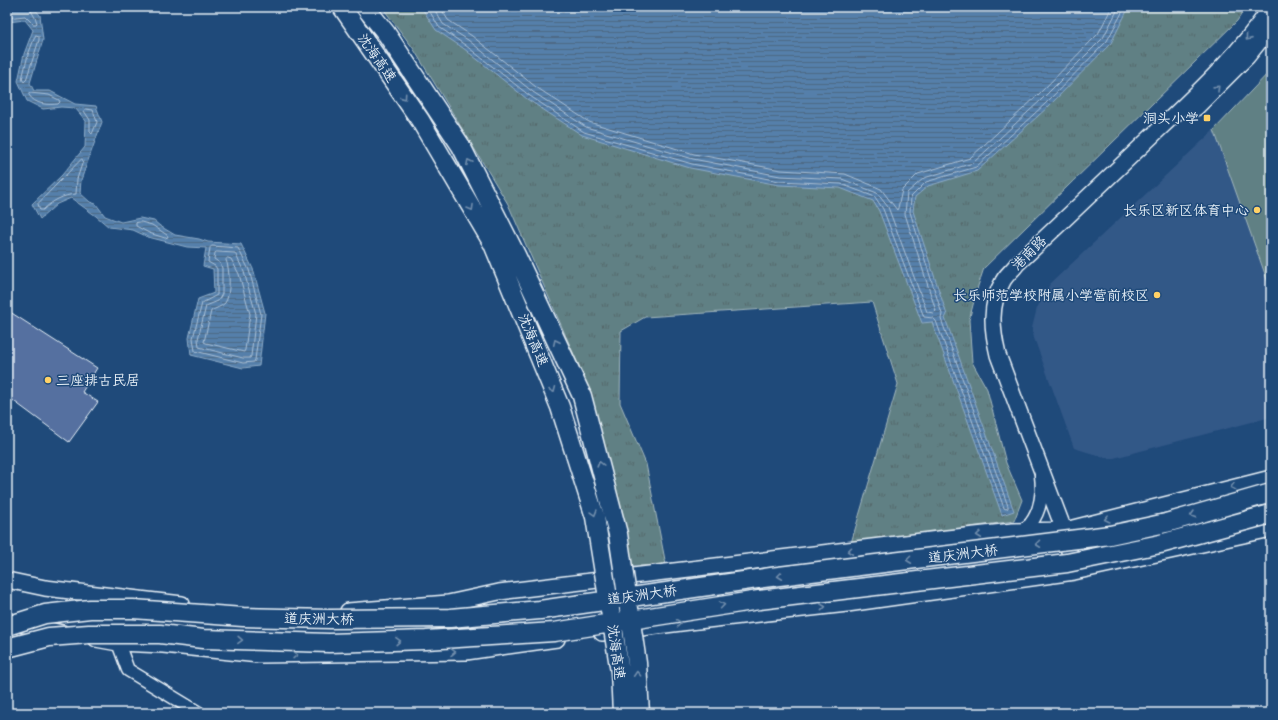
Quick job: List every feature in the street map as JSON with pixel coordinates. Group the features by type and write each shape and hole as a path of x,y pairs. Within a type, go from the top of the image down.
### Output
{"highway":[{"name":"沈海高速","path":"342,7 420,120 492,244 560,407 595,517 620,672 622,713"},
{"name":"沈海高速","path":"365,7 386,33 461,146 516,255 582,396 618,534 637,663 640,713"},
{"name":"道庆洲大桥","path":"7,626 46,614 90,609 133,608 243,617 330,619 450,618 540,610 771,577 1110,535 1166,523 1271,493"},
{"name":"道庆洲大桥","path":"7,648 48,637 89,634 160,634 203,639 329,643 426,640 554,632 759,600 1067,563 1160,544 1271,514"}],"main road":[{"name":"港南路","path":"1068,529 1039,463 998,355 993,334 993,305 1003,281 1017,264 1194,97 1239,49 1271,7"},
{"name":"港南路","path":"1080,571 1068,529 1007,353 1003,329 1002,305 1010,289 1023,272 1221,84 1247,57 1271,27"},
{"path":"7,580 45,588 250,611 350,611 448,603 499,592 947,538 1021,531 1068,529 1271,478"},
{"path":"7,622 118,643 163,645 259,655 466,652 689,622 855,603 1080,571 1271,529"}],"street":[{"path":"1021,531 1031,524 1040,502 1042,482 1039,463"},
{"path":"118,643 128,670 200,713"}],"shaded area":[{"name":"长乐师范学校附属小学营前校区","path":"1214,130 1271,291 1271,417 1110,459 1074,448 1034,338 1032,328 1037,308 1050,284"}],"green space":[{"path":"382,7 1246,7 1237,21 984,268 969,320 972,362 987,389 1006,463 1022,500 1014,521 851,543 898,384 872,302 645,317 621,331 620,403 646,464 666,565 631,566 579,366 508,204 413,48"},
{"name":"长乐区新区体育中心","path":"1271,70 1271,291 1214,130"}],"water":[{"path":"7,7 33,7 40,15 43,40 30,83 34,91 50,91 75,104 96,106 102,122 81,180 80,193 90,202 96,204 105,216 121,222 140,218 154,221 175,235 208,242 241,244 253,269 265,313 259,366 243,368 191,355 189,338 198,299 214,293 213,269 203,266 206,248 187,247 148,237 133,230 109,227 71,198 57,204 40,219 32,204 62,175 85,147 86,121 75,108 61,107 43,109 27,101 18,81 24,54 33,30 25,20 8,22 7,24"},
{"path":"421,7 1129,7 1111,43 1048,107 977,171 928,186 915,197 913,211 947,315 945,318 1014,511 1002,515 932,322 922,323 879,211 873,201 840,188 779,185 690,168 582,135 527,99 463,48 436,30"}],"building":[{"name":"三座排古民居","path":"7,310 97,368 82,392 98,402 69,442 7,396"}],"place":[{"name":"洞头小学","path":"1207,118"},
{"name":"长乐区新区体育中心","path":"1257,210"},
{"name":"长乐师范学校附属小学营前校区","path":"1157,295"},
{"name":"三座排古民居","path":"48,380"}]}
